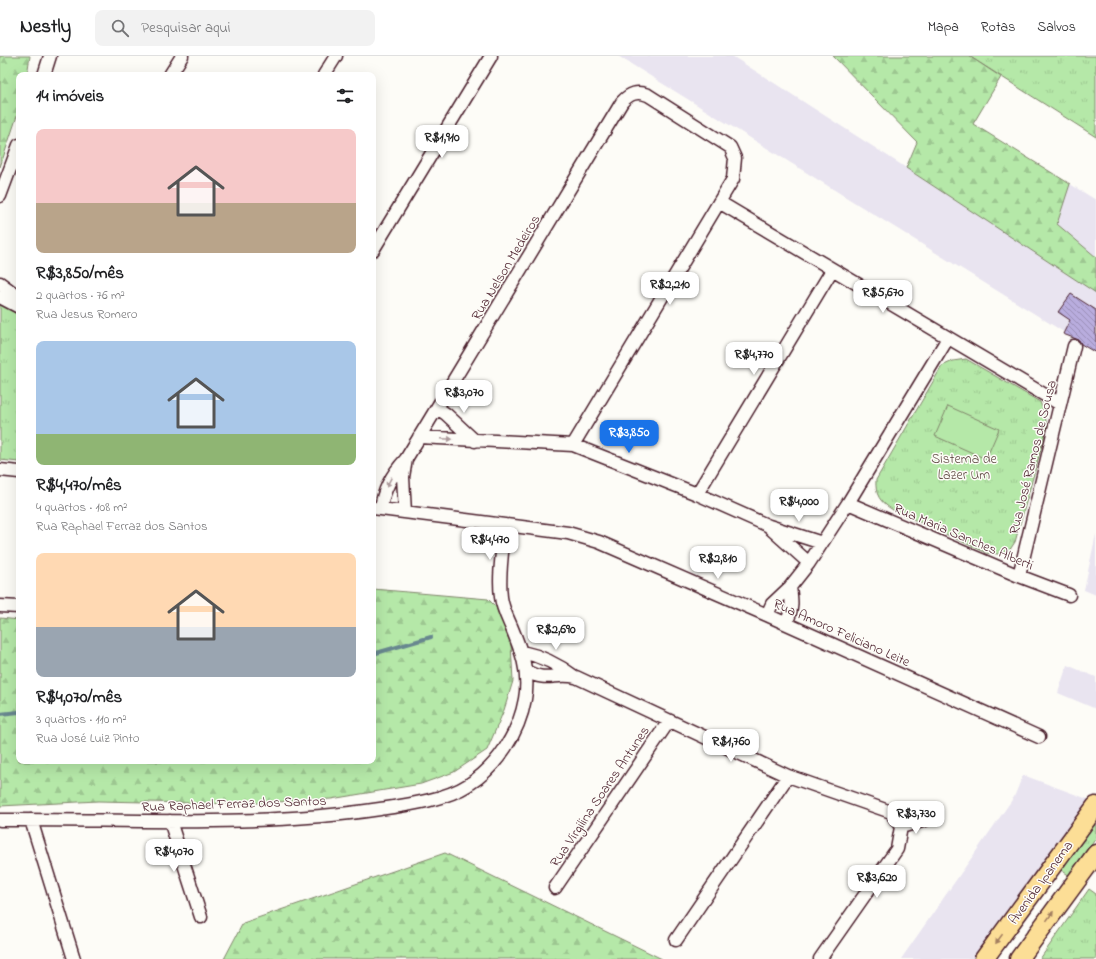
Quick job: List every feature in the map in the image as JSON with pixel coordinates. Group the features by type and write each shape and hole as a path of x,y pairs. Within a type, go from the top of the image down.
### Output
{"main road":[{"name":"Avenida Ipanema","path":"984,959 1096,806"},
{"name":"Avenida Ipanema","path":"1019,959 1096,854"}],"street":[{"path":"45,72 50,56"},
{"path":"172,72 182,56"},
{"path":"326,72 336,56"},
{"path":"376,245 491,56"},
{"name":"Rua Nelson Medeiros","path":"377,509 386,486 394,472 406,459 419,438 622,102 632,93 641,92 648,94 724,142 730,148 735,158 733,180 719,202"},
{"path":"0,196 16,153"},
{"path":"573,445 719,202 1060,404"},
{"path":"697,494 832,270"},
{"path":"0,283 16,295"},
{"path":"0,297 16,305"},
{"path":"767,615 772,604 790,588 809,563 848,504 948,338"},
{"name":"Rua José Ramos de Sousa","path":"1018,576 1074,346"},
{"path":"437,408 446,414 475,441"},
{"path":"419,438 573,445 697,494 769,526 822,543"},
{"name":"Rua Nelson Medeiros","path":"405,512 403,477 406,459"},
{"path":"0,470 16,472"},
{"name":"Rua Maria Sanches Alberti","path":"848,504 1018,576 1069,595"},
{"name":"Rua Amoro Feliciano Leite","path":"377,509 568,533 599,542 786,623 1039,738"},
{"name":"Rua Raphael Ferraz dos Santos","path":"0,820 170,821 295,819 406,805 445,795 467,786 487,770 503,751 515,730 525,700 528,679 522,652 504,610 501,597 505,525"},
{"path":"769,526 809,563"},
{"path":"786,623 792,613 793,603 790,588"},
{"path":"0,606 16,607"},
{"path":"522,652 535,655 561,666 576,677 788,776 891,812 901,827 897,849 820,959"},
{"path":"526,671 539,677 576,677"},
{"path":"525,700 530,685 539,677"},
{"name":"Rua Virgilina Soares Antunes","path":"555,888 669,721"},
{"path":"676,940 788,776"},
{"path":"31,820 74,959"},
{"path":"901,827 925,820"},
{"path":"170,821 201,917"}],"shaded area":[{"path":"618,56 732,56 1096,290 1096,352"},
{"path":"1070,184 1096,200 1096,257 1056,224"},
{"path":"1096,534 1096,595 1084,590"},
{"path":"1067,665 1096,677 1096,709 1058,693"},
{"path":"1023,775 1093,801 975,959 901,959 1014,797"}],"green space":[{"path":"0,56 30,56 27,72 16,72 16,119 0,167"},
{"path":"833,56 969,56 1001,77 973,124 1070,184 1057,224 1096,257 1096,293 906,168 917,142"},
{"path":"969,56 1096,56 1096,137"},
{"path":"0,304 16,313 16,462 0,460"},
{"name":"Sistema de Lazer Um","path":"966,359 1040,402 1045,415 1047,427 1015,542 1009,551 998,554 987,553 893,510 879,498 876,490 876,480 942,366 953,361"},
{"path":"948,406 999,429 986,459 935,436"},
{"path":"376,589 488,599 496,607 511,644 513,681 504,710 487,750 454,772 421,784 331,799 240,804 98,801 0,806 0,618 16,620 16,764 376,764"},
{"path":"1096,823 1096,838 1070,876 1061,870"},
{"path":"445,853 662,959 224,959 243,923"},
{"path":"1089,889 1096,894 1096,959 1040,959"}],"building":[{"path":"1071,294 1096,310 1096,353 1081,344 1079,340 1063,334 1070,320 1058,312"}],"waterway":[{"path":"376,653 431,637"},
{"path":"0,714 16,712"}]}
